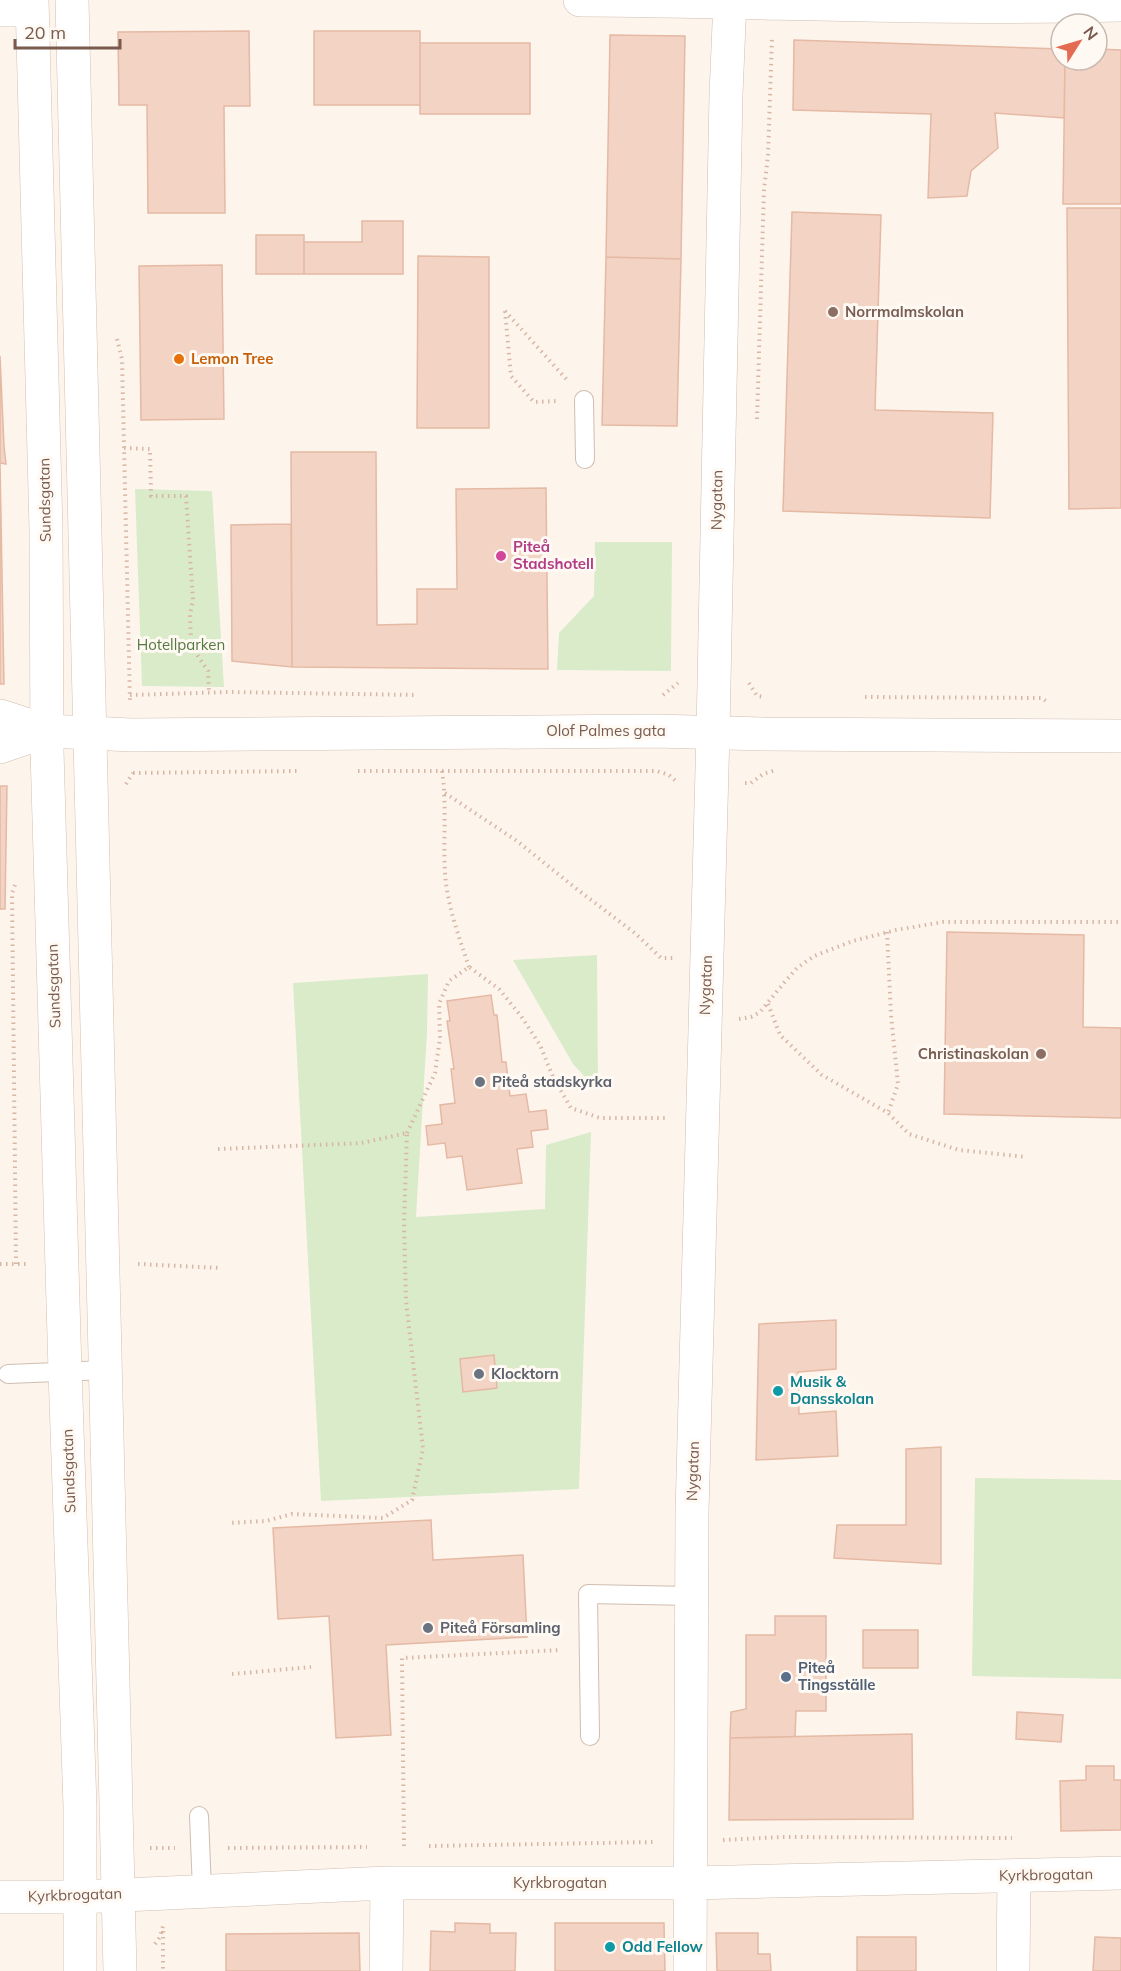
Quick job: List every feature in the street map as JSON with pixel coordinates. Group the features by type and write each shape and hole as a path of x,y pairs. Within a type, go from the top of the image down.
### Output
{"street":[{"path":"72,0 120,1971"},
{"path":"580,0 730,0 1041,7 1121,5"},
{"name":"Nygatan","path":"690,1971 692,1513 730,0"},
{"name":"Sundsgatan","path":"16,9 46,530 47,731 65,1371 81,1806 80,1971"},
{"path":"0,716 47,731"},
{"path":"0,747 47,731"},
{"name":"Olof Palmes gata","path":"47,731 131,735 283,732 713,732 1121,736"},
{"name":"Kyrkbrogatan","path":"0,1897 80,1897 387,1883 692,1883 1121,1873"},
{"path":"1013,1971 1014,1876"},
{"path":"386,1971 387,1883"}],"lane":[{"path":"584,400 585,459"},
{"path":"8,1374 106,1370"},
{"path":"590,1736 588,1594 692,1596"},
{"path":"199,1816 202,1890"}],"path":[{"path":"764,189 768,156 773,2"},
{"path":"505,311 544,355 584,400 534,402 512,376 505,311"},
{"path":"124,448 150,449 151,496 186,496 193,600 190,614 190,646 208,671 209,693"},
{"path":"714,680 743,680 748,682 757,696 775,697"},
{"path":"130,695 209,693 421,696"},
{"path":"856,697 1042,698 1048,703"},
{"path":"133,773 308,771"},
{"path":"353,771 657,771"},
{"path":"442,771 445,793 445,874 453,917 469,968 498,989 521,1016 540,1045 553,1077 571,1108 600,1118 668,1119"},
{"path":"445,793 517,841 636,934 662,958 674,958"},
{"path":"16,1264 12,893 20,876"},
{"path":"738,1019 751,1017 759,1012 797,968 814,956 853,941 887,932 943,922 1121,922"},
{"path":"887,932 891,1015 898,1084 888,1113"},
{"path":"228,1523 266,1521 292,1514 384,1518 412,1500 423,1449 406,1301 404,1224 407,1133 435,1073 441,1038 439,1004 449,981 469,968"},
{"path":"768,1004 780,1035 822,1075 888,1113 909,1134 959,1150 1027,1157"},
{"path":"218,1149 362,1143 407,1133"},
{"path":"131,1264 221,1268"},
{"path":"404,1846 402,1658 589,1649"},
{"path":"232,1674 311,1667"},
{"path":"427,1846 781,1837 1012,1838"},
{"path":"118,1849 370,1846"},
{"path":"393,1846 415,1846"},
{"path":"163,1928 163,1971"}],"green space":[{"name":"Hotellparken","path":"135,489 212,491 224,687 142,686"},
{"path":"595,542 672,542 671,671 557,670 559,633 594,596"},
{"path":"597,955 598,1091 573,1064 513,960"},
{"path":"428,974 427,1032 416,1217 545,1209 546,1145 591,1132 579,1489 321,1501 293,983"},
{"path":"975,1478 1121,1480 1121,1679 972,1676"}],"building":[{"path":"249,31 250,106 224,106 225,213 148,213 147,105 119,105 118,32"},
{"path":"314,31 420,31 420,105 314,105"},
{"path":"610,35 685,36 681,259 606,257"},
{"path":"794,40 1049,49 1049,72 1065,72 1064,118 995,113 998,148 971,171 967,196 928,198 931,114 793,110"},
{"path":"420,43 530,43 530,114 420,114"},
{"path":"1109,50 1121,50 1121,204 1063,204 1065,72 1109,72"},
{"path":"1067,208 1121,208 1121,508 1069,509"},
{"name":"Norrmalmskolan","path":"792,212 881,215 875,410 993,413 990,518 783,511"},
{"path":"362,221 403,221 403,274 304,274 304,242 362,242"},
{"path":"256,235 304,235 304,274 256,274"},
{"path":"418,256 489,257 489,428 417,428"},
{"path":"606,257 681,259 677,426 602,425"},
{"path":"222,265 224,419 141,420 139,266"},
{"path":"0,356 4,446 6,464 0,463"},
{"name":"Piteå Stadshotell","path":"291,452 376,452 377,625 417,624 417,589 457,589 456,489 546,488 548,669 292,667"},
{"path":"0,463 4,684 0,684"},
{"path":"291,524 292,667 232,661 231,525"},
{"path":"0,786 7,786 5,909 0,909"},
{"path":"947,932 1084,935 1083,1027 1121,1028 1121,1118 944,1114"},
{"name":"Piteå stadskyrka","path":"491,995 494,1015 497,1015 502,1062 506,1062 510,1096 526,1094 529,1112 546,1110 548,1129 531,1131 533,1147 517,1149 522,1183 467,1190 462,1156 447,1158 445,1143 428,1145 426,1126 442,1124 440,1105 455,1103 447,1001"},
{"name":"Musik & Dansskolan","path":"836,1320 836,1369 798,1372 799,1414 836,1411 838,1456 756,1460 759,1324"},
{"name":"Klocktorn","path":"494,1355 497,1388 463,1392 460,1359"},
{"path":"941,1447 941,1564 834,1558 837,1525 906,1525 906,1449"},
{"name":"Piteå Församling","path":"431,1520 433,1560 523,1555 527,1637 386,1645 391,1735 336,1738 329,1616 278,1619 273,1528"},
{"name":"Piteå Tingsställe","path":"775,1616 826,1616 826,1711 796,1711 795,1737 730,1738 731,1712 746,1709 746,1635 775,1635"},
{"path":"863,1630 918,1630 918,1668 863,1668"},
{"path":"1017,1712 1063,1715 1061,1742 1016,1739"},
{"path":"912,1734 913,1819 729,1820 730,1738"},
{"path":"1086,1766 1114,1766 1114,1780 1121,1780 1121,1830 1061,1831 1060,1781 1086,1780"},
{"path":"455,1923 490,1924 490,1933 516,1933 515,1971 430,1971 431,1931 455,1932"},
{"name":"Odd Fellow","path":"555,1923 664,1923 665,1971 555,1971"},
{"path":"359,1933 360,1971 226,1971 226,1934"},
{"path":"716,1933 758,1933 758,1954 770,1954 771,1971 717,1971"},
{"path":"857,1937 916,1937 916,1971 857,1971"},
{"path":"1095,1937 1121,1938 1121,1971 1093,1971"}],"place":[{"name":"Norrmalmskolan","path":"833,312"},
{"name":"Lemon Tree","path":"179,359"},
{"name":"Piteå Stadshotell","path":"501,556"},
{"name":"Christinaskolan","path":"1041,1054"},
{"name":"Piteå stadskyrka","path":"480,1082"},
{"name":"Klocktorn","path":"479,1374"},
{"name":"Musik & Dansskolan","path":"778,1391"},
{"name":"Piteå Församling","path":"428,1628"},
{"name":"Piteå Tingsställe","path":"786,1677"},
{"name":"Odd Fellow","path":"610,1947"}]}
